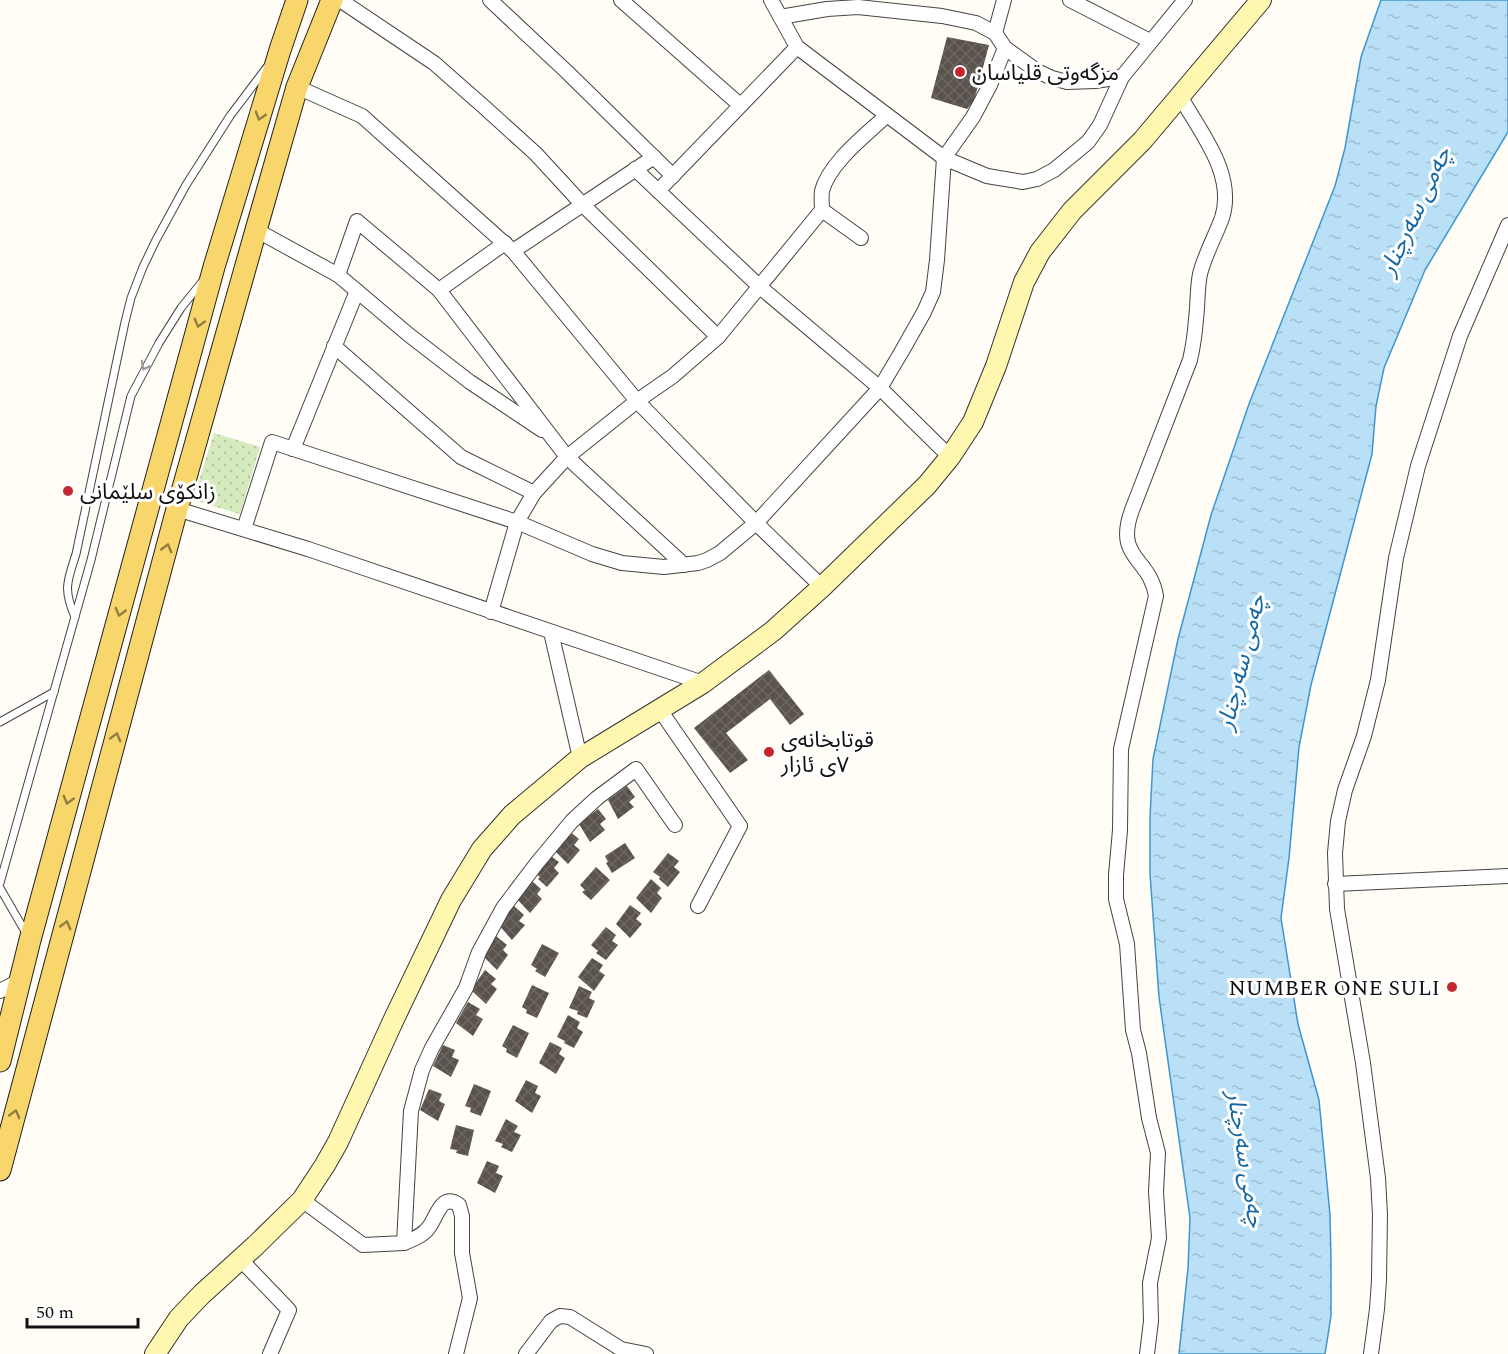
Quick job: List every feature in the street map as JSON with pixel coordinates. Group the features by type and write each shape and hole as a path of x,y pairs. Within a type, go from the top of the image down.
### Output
{"main road":[{"path":"0,1060 30,940 214,267 297,0"},
{"path":"0,1170 177,509 256,230 297,87 332,0"}],"street":[{"path":"340,0 434,63 536,154 582,204 718,337"},
{"path":"490,0 566,70 673,176"},
{"path":"621,0 740,105"},
{"path":"771,0 797,47 944,158 987,176 1023,182 1037,179 1073,156 1088,142 1100,125 1122,77 1185,0"},
{"path":"995,33 1004,0"},
{"path":"1070,0 1150,41"},
{"path":"155,1354 179,1318 302,1200 338,1142 436,929 473,862 512,815 580,758 702,683 774,631 934,478 966,433 979,408 1024,282 1040,252 1072,212 1142,141 1261,0"},
{"path":"780,17 827,9 858,7 942,16 976,23 995,33 1005,48 1037,71 1052,78 1067,82 1122,77"},
{"path":"658,191 797,47"},
{"path":"244,529 272,442 517,522 592,554 622,563 644,567 684,565 698,563 720,553 756,523 880,388 924,312 933,292 944,158 973,117 990,85 1005,48"},
{"path":"297,87 362,116 509,247 637,401 822,587"},
{"path":"1147,1354 1151,1321 1150,1283 1159,1238 1156,1192 1158,1153 1149,1118 1133,1030 1127,944 1116,899 1116,875 1121,749 1156,596 1152,580 1130,551 1126,531 1190,360 1200,275 1206,254 1222,217 1225,198 1224,179 1217,161 1180,96"},
{"path":"491,612 517,522 534,493 567,457 637,401 673,376 718,337 822,210 822,190 847,152 886,116"},
{"path":"439,290 582,204 654,157"},
{"path":"635,169 760,287 880,388 950,457"},
{"path":"822,210 861,238"},
{"path":"338,275 357,221 439,290 567,457 684,565"},
{"path":"1371,1354 1379,1280 1378,1178 1363,1063 1335,884 1338,821 1345,790 1364,736 1378,680 1396,558 1409,500 1460,336 1508,225"},
{"path":"256,230 338,275 409,335 470,382 551,436"},
{"path":"293,449 357,291"},
{"path":"333,346 461,457 534,493"},
{"path":"177,509 308,549 702,683"},
{"path":"551,632 580,758"},
{"path":"660,710 740,826 698,906"},
{"path":"404,1243 409,1124 417,1088 432,1048 466,988 479,952 503,908 537,862 572,821 597,798 636,769 675,825"},
{"path":"1335,884 1508,876"},
{"path":"0,991 21,980"},
{"path":"302,1200 363,1245 404,1243 421,1235 430,1227 445,1202 450,1201 459,1205 462,1216 462,1253 470,1298 456,1354"},
{"path":"240,1259 289,1310 270,1354"},
{"path":"526,1354 551,1321 560,1316 570,1317 621,1350 646,1354"}],"lane":[{"path":"75,617 68,600 67,580 76,554 131,298 156,240 186,185 230,116 280,50"},
{"path":"0,883 91,560 131,396 144,368 181,308 214,267"},
{"path":"0,722 54,692"},
{"path":"0,888 30,940"}],"green space":[{"path":"214,433 260,447 240,514 193,500"}],"water":[{"name":"چەمی سەرچنار","path":"1381,0 1508,0 1508,132 1425,270 1384,368 1376,406 1372,454 1311,685 1299,747 1281,918 1298,1024 1319,1100 1330,1215 1331,1316 1325,1354 1179,1354 1188,1268 1190,1218 1159,997 1150,874 1153,759 1178,639 1211,515 1249,404 1335,186 1345,148 1361,57"}],"building":[{"name":"مزگەوتی قلیاسان","path":"947,37 989,45 974,101 967,109 931,98"},
{"path":"769,670 804,714 790,725 770,699 726,733 748,760 730,773 694,728"},
{"path":"627,786 635,797 629,802 634,807 618,819 608,800"},
{"path":"598,809 606,819 600,824 605,830 590,842 579,824"},
{"path":"569,831 579,839 574,845 580,850 568,864 553,849"},
{"path":"625,843 635,858 612,873 605,856"},
{"path":"668,853 679,861 674,867 680,872 668,887 653,872"},
{"path":"548,854 559,862 554,868 559,873 547,887 533,872"},
{"path":"596,867 610,880 591,900 582,892 585,890 580,885"},
{"path":"651,879 661,888 657,893 662,898 651,913 636,898"},
{"path":"531,880 541,889 537,894 542,899 530,913 516,898"},
{"path":"630,905 641,913 636,919 642,924 630,938 616,924"},
{"path":"514,906 524,915 519,921 525,925 512,940 498,924"},
{"path":"606,927 616,935 612,941 618,945 606,960 596,953 598,951 591,945"},
{"path":"496,936 507,945 503,950 508,955 497,970 482,955"},
{"path":"542,944 559,953 545,977 535,971 537,969 531,965"},
{"path":"592,958 603,965 599,971 605,975 594,991 578,977"},
{"path":"485,970 496,979 491,984 497,989 486,1004 471,990"},
{"path":"532,985 549,993 537,1018 526,1013 527,1010 522,1007"},
{"path":"579,986 592,992 589,998 595,1001 587,1018 569,1008"},
{"path":"468,1002 480,1009 476,1015 483,1019 473,1036 456,1023"},
{"path":"568,1015 580,1022 577,1028 583,1032 574,1048 557,1037"},
{"path":"513,1025 529,1033 517,1058 506,1052 507,1049 502,1046"},
{"path":"550,1042 562,1048 559,1054 565,1058 556,1074 539,1063"},
{"path":"443,1045 455,1050 452,1057 459,1060 451,1077 433,1066"},
{"path":"526,1080 538,1086 535,1093 541,1096 532,1113 515,1101"},
{"path":"474,1084 491,1091 481,1116 470,1112 471,1108 465,1106"},
{"path":"429,1089 442,1094 439,1101 445,1104 438,1121 420,1110"},
{"path":"506,1119 518,1126 514,1132 521,1135 512,1152 501,1147 503,1144 495,1141"},
{"path":"456,1125 474,1130 468,1156 450,1149"},
{"path":"487,1161 499,1166 496,1173 503,1176 495,1193 477,1183"}],"place":[{"name":"مزگەوتی قلیاسان","path":"960,72"},
{"name":"زانکۆی سلێمانی","path":"68,491"},
{"name":"قوتابخانەی ٧ی ئازار","path":"769,752"},
{"name":"NUMBER ONE SULI","path":"1452,987"}]}
